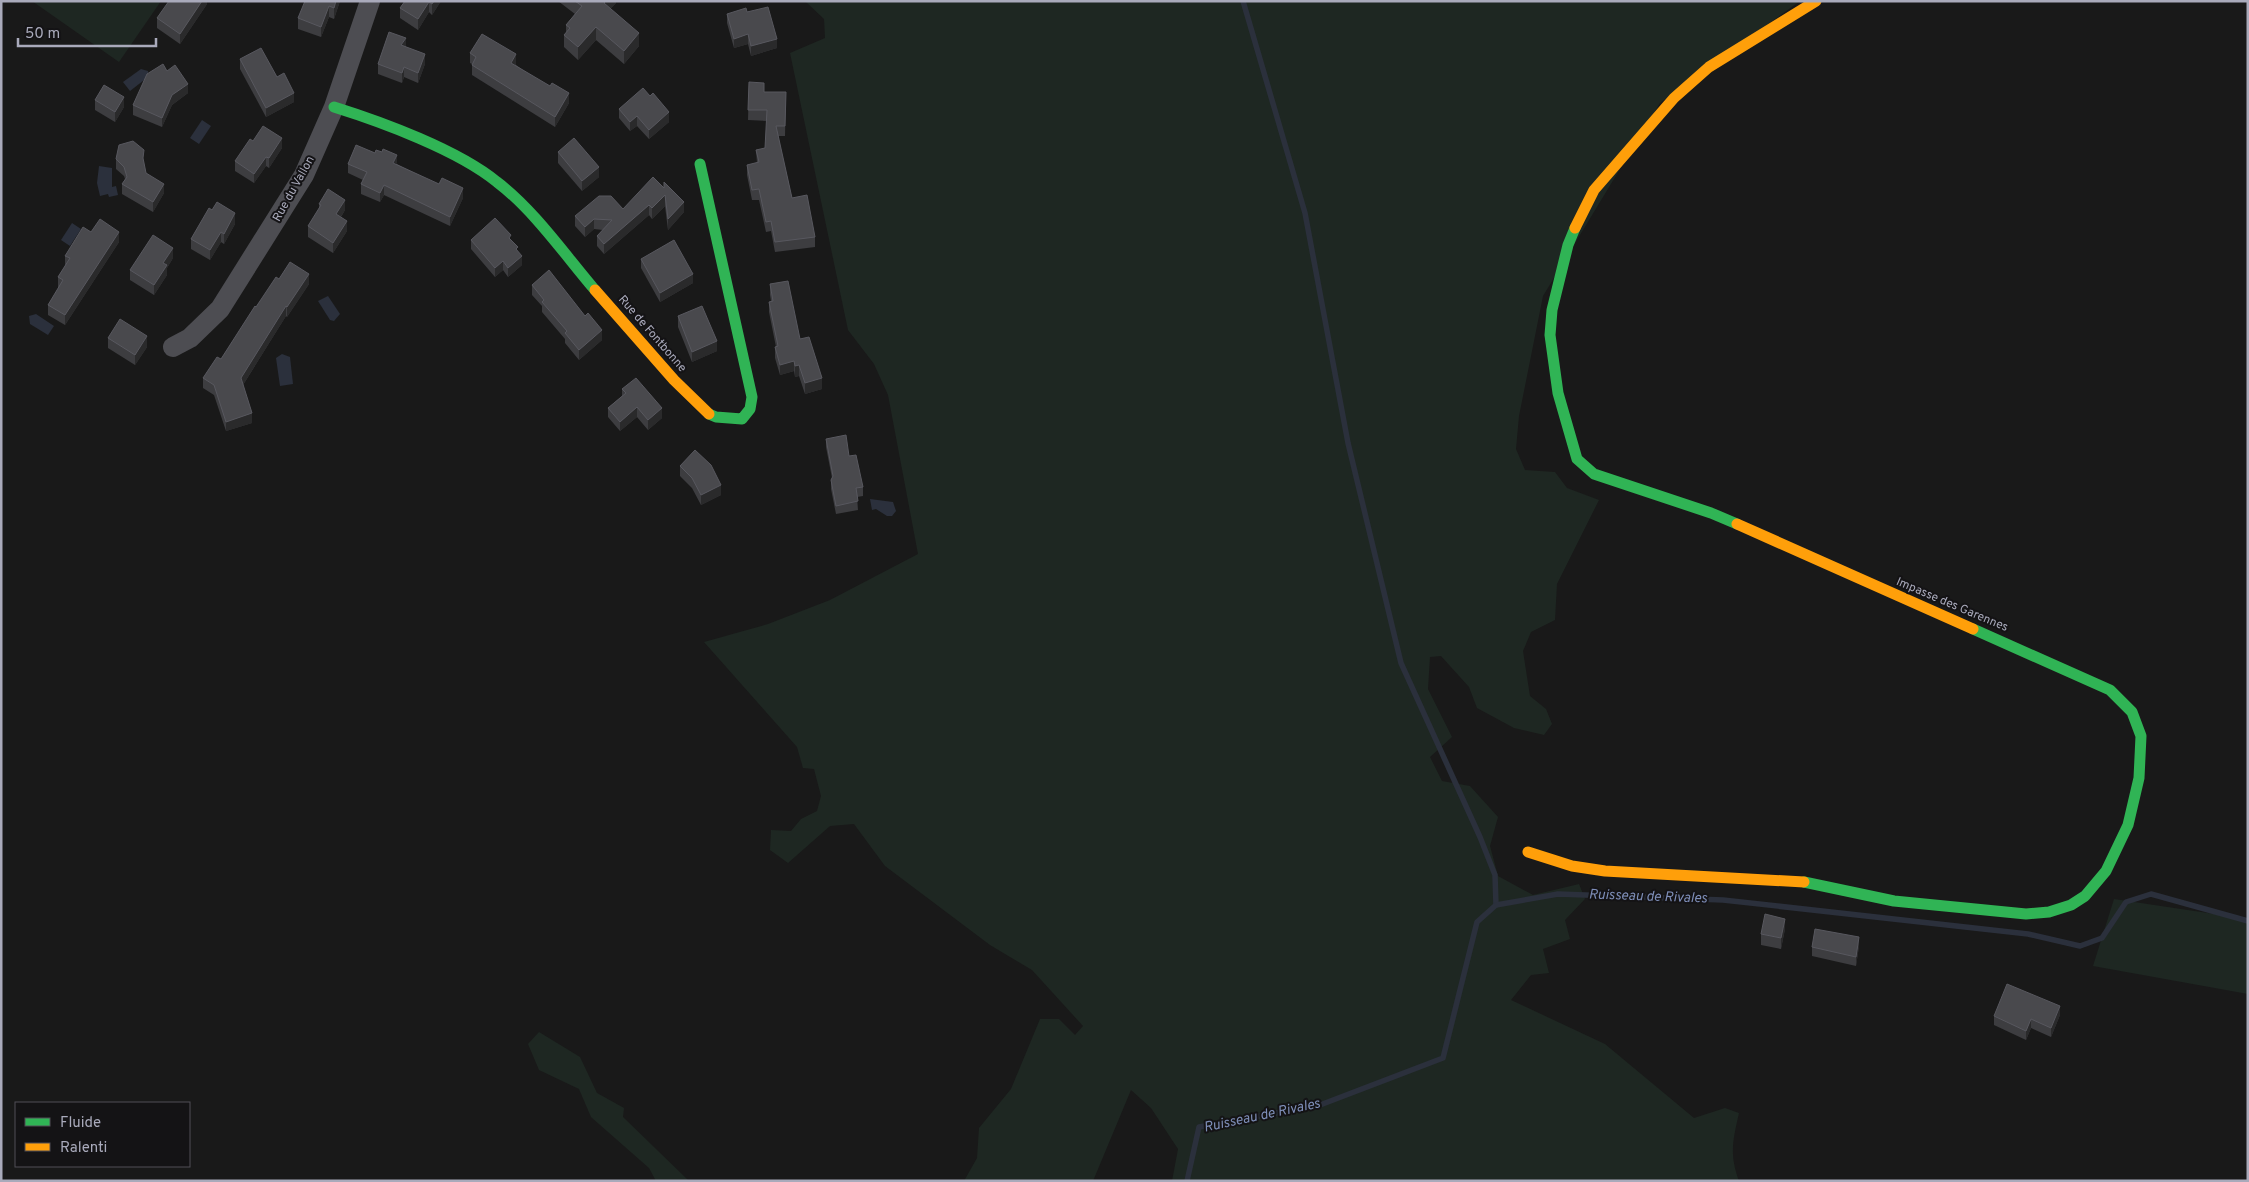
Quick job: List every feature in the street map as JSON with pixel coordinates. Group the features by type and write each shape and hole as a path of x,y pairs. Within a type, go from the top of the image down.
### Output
{"street":[{"name":"Rue du Vallon","path":"173,347 190,338 220,308 304,175 334,106 370,1"},
{"name":"Impasse des Garennes","path":"1528,852 1576,866 1628,873 1795,881 1907,903 2031,915 2053,912 2072,904 2100,881 2112,863 2133,807 2142,763 2140,725 2125,701 2110,690 1711,513 1594,474 1577,459 1558,393 1550,336 1552,310 1558,281 1568,245 1582,212 1594,190 1617,161 1674,98 1709,67 1816,1"},
{"name":"Rue de Fontbonne","path":"334,106 372,119 448,153 477,168 498,182 528,212 674,380 705,412 716,417 742,420 749,414 753,403 751,388 700,164"}],"shaded area":[{"path":"32,1 161,1 119,62"},
{"path":"805,1 1800,1 1660,103 1543,296 1519,416 1516,449 1525,470 1555,472 1567,488 1599,500 1557,584 1555,620 1531,632 1523,651 1530,696 1546,709 1552,724 1544,735 1514,728 1477,708 1469,687 1441,656 1430,657 1428,689 1452,737 1430,757 1442,781 1470,786 1498,817 1490,846 1498,876 1533,895 1579,884 1585,899 1565,920 1570,939 1543,949 1549,973 1531,975 1511,1000 1605,1044 1694,1118 1725,1108 1739,1113 1733,1155 1739,1181 1172,1181 1178,1149 1151,1108 1131,1090 1093,1181 964,1181 977,1158 979,1128 1011,1089 1040,1019 1059,1019 1075,1035 1083,1026 1032,970 990,945 885,866 854,824 830,826 788,863 770,850 771,830 791,831 801,819 817,811 821,796 814,769 803,768 797,747 704,642 768,624 830,600 918,554 888,395 874,364 848,330 790,53 825,38 824,19"},
{"path":"2114,899 2248,919 2248,994 2093,966"},
{"path":"539,1032 580,1057 597,1093 624,1108 623,1117 689,1181 656,1181 649,1168 591,1117 579,1089 539,1070 528,1044"}],"water":[{"path":"141,69 148,71 148,77 130,91 123,82"},
{"path":"202,120 211,126 199,144 190,138"},
{"path":"99,166 112,168 112,187 116,186 118,195 109,197 108,194 100,196 97,183"},
{"path":"72,223 81,229 70,246 61,240"},
{"path":"328,296 340,314 334,321 330,320 318,301"},
{"path":"36,314 54,326 48,335 30,324 29,316"},
{"path":"282,354 290,357 293,384 280,386 276,358"},
{"path":"870,499 893,502 896,511 892,516 887,516 876,509 872,510"}],"building":[{"path":"169,1 202,1 180,34 157,18"},
{"path":"305,1 336,1 334,8 329,6 321,27 298,18"},
{"path":"405,1 434,1 432,4 429,2 418,19 400,8"},
{"path":"575,1 606,1 604,3 639,33 624,51 596,27 578,47 564,35 570,28 566,25 582,6"},
{"path":"768,7 777,39 751,46 748,34 734,39 727,14 746,8 747,12"},
{"path":"389,32 406,38 401,45 425,54 418,73 404,67 402,73 378,64"},
{"path":"482,34 516,54 511,63 550,86 552,83 569,93 555,117 472,65 476,57 470,53"},
{"path":"261,48 277,77 284,73 294,93 266,108 240,59"},
{"path":"163,64 167,71 175,65 188,84 172,95 162,118 133,105 147,74"},
{"path":"749,82 764,83 764,92 786,92 785,126 776,126 792,198 807,195 815,237 775,242 771,221 766,222 759,189 752,190 747,165 759,162 756,150 765,148 767,110 748,110"},
{"path":"104,85 124,97 115,112 95,100"},
{"path":"643,88 650,96 653,93 669,112 649,130 637,116 630,122 619,109"},
{"path":"263,126 282,138 269,158 266,157 254,174 235,161 250,139 253,141"},
{"path":"574,138 599,167 582,181 558,152"},
{"path":"133,141 144,150 143,158 146,173 164,184 153,202 122,184 127,177 124,167 116,159 119,145"},
{"path":"356,145 375,153 376,150 382,152 383,149 397,155 393,163 439,184 442,178 463,188 450,217 384,185 380,193 361,184 367,172 348,164"},
{"path":"653,177 664,188 664,182 684,202 668,219 665,195 652,208 649,205 604,244 597,236 612,220 594,219 585,227 575,216 599,196 611,196 623,209"},
{"path":"328,189 345,200 336,214 347,221 333,243 308,226"},
{"path":"217,202 235,213 224,234 221,232 210,250 191,239 209,208 212,210"},
{"path":"495,218 511,235 509,238 518,247 516,249 522,256 508,268 503,261 495,268 471,240"},
{"path":"100,219 119,232 65,315 48,305 63,280 58,277 70,258 65,256 83,227 91,232"},
{"path":"153,235 173,248 163,263 167,265 154,285 130,270"},
{"path":"674,240 693,274 660,293 641,259"},
{"path":"290,262 309,274 286,306 241,378 252,413 226,422 214,385 203,378 217,357 221,359 255,306 276,277 279,279"},
{"path":"549,270 585,316 588,313 602,330 579,350 565,333 567,331 542,302 544,300 532,285"},
{"path":"788,281 800,339 809,337 822,378 805,383 799,365 795,366 794,361 780,365 775,347 778,346 769,302 773,301 770,284"},
{"path":"702,306 717,341 692,352 678,316"},
{"path":"120,319 147,336 135,355 108,338"},
{"path":"636,378 662,408 648,420 637,407 620,422 608,408 626,393 622,389"},
{"path":"846,435 849,456 856,455 863,487 856,488 858,501 836,506 826,439"},
{"path":"695,450 711,465 721,485 701,495 692,478 680,466"},
{"path":"1765,914 1785,919 1781,938 1761,934"},
{"path":"1815,929 1859,937 1856,957 1812,947"},
{"path":"2007,984 2060,1006 2051,1028 2031,1019 2026,1031 1994,1016"}],"waterway":[{"path":"1243,1 1305,213 1348,443 1401,663 1480,837 1495,875 1496,905"},
{"name":"Ruisseau de Rivales","path":"1187,1181 1199,1127 1320,1105 1443,1058 1477,922 1496,905 1558,894 1723,900 2028,934 2080,946 2102,938 2126,902 2151,894 2248,921"}],"traffic: fast":[{"path":"334,107 419,138 481,170 511,193 524,206 549,233 595,290"},
{"path":"700,164 752,397 750,409 742,419 716,417 709,414"},
{"path":"1575,228 1568,245 1552,310 1550,335 1558,393 1577,459 1594,474 1711,513 1737,524"},
{"path":"1804,882 1894,901 2026,914 2049,912 2071,905 2085,896 2106,871 2128,825 2139,778 2141,736 2132,712 2110,690 1973,629"}],"traffic: slow":[{"path":"1575,228 1594,190 1674,98 1709,67 1816,1"},
{"path":"595,290 674,380 709,414"},
{"path":"1737,524 1973,629"},
{"path":"1528,852 1572,866 1605,871 1804,882"}]}
